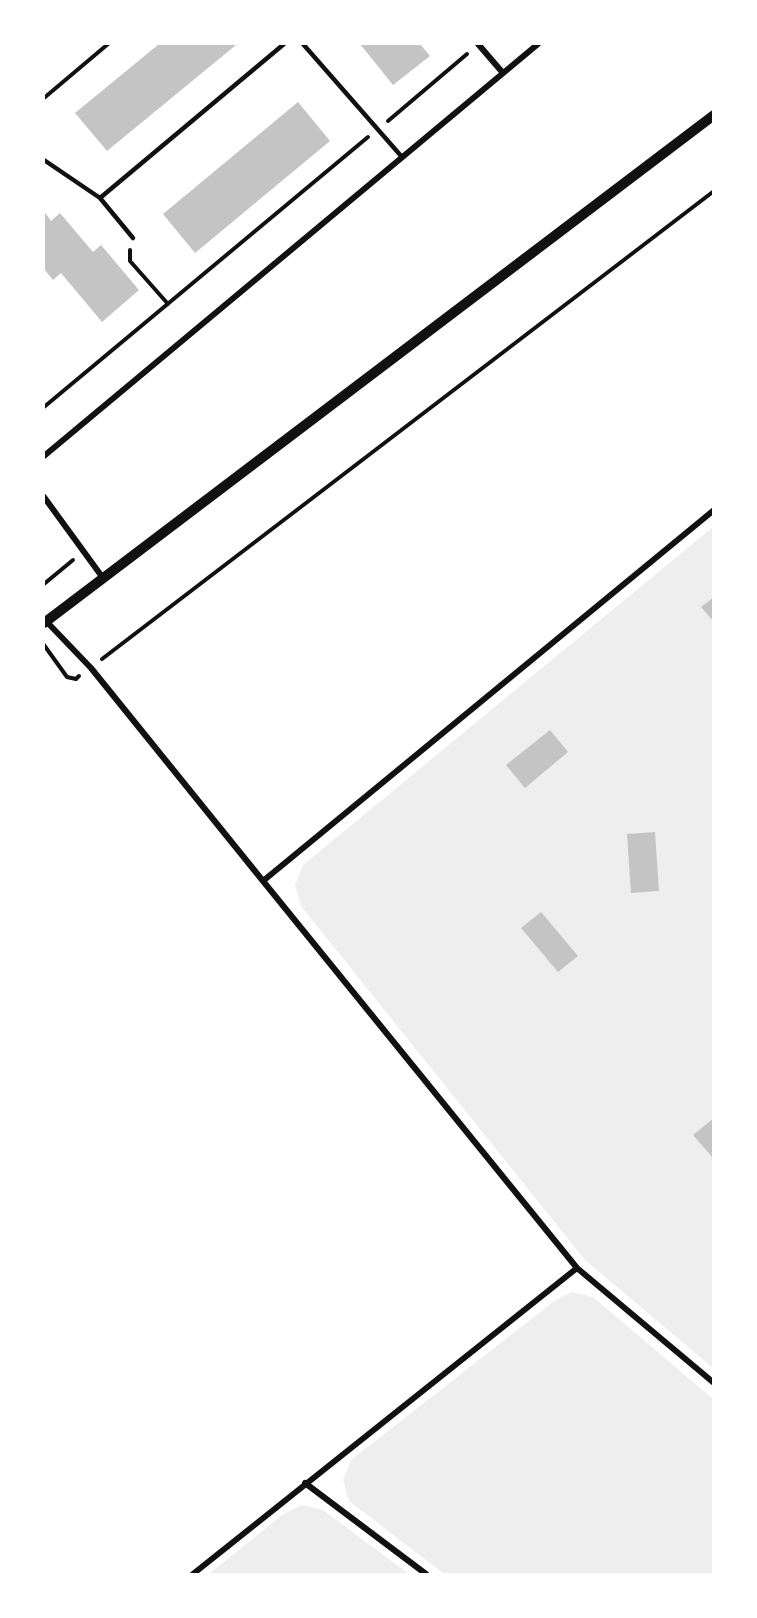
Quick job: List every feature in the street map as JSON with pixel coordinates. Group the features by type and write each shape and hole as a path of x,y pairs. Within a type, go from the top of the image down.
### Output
{"street":[{"path":"478,44 503,73"},
{"path":"44,456 538,44"},
{"path":"714,115 45,622 91,668 577,1268 714,1383"},
{"path":"44,497 103,578"},
{"path":"262,881 714,510"},
{"path":"193,1575 305,1483 577,1268"},
{"path":"305,1483 426,1575"}],"lane":[{"path":"100,198 284,44"},
{"path":"303,44 402,157"},
{"path":"44,160 100,198 134,238"}],"path":[{"path":"44,98 108,44"},
{"path":"44,407 478,44"},
{"path":"44,645 67,678 76,679 714,190"},
{"path":"134,238 129,254 130,261 168,304"},
{"path":"44,584 83,552"}],"shaded area":[{"path":"713,527 713,1368 585,1260 301,906 295,885 303,865"},
{"path":"572,1292 593,1297 713,1399 713,1574 444,1574 349,1501 343,1480 351,1460 553,1302"},
{"path":"302,1505 323,1510 409,1574 209,1574 282,1515"}],"building":[{"path":"159,44 236,45 107,151 75,113"},
{"path":"360,44 420,44 430,56 393,85"},
{"path":"298,102 330,141 195,253 163,214"},
{"path":"44,211 51,221 60,213 93,252 101,245 139,290 102,322 61,273 53,280 44,269"},
{"path":"714,597 714,622 701,607"},
{"path":"550,730 568,752 525,788 506,765"},
{"path":"655,832 659,891 631,893 627,834"},
{"path":"541,912 578,956 558,972 521,928"},
{"path":"714,1118 714,1159 693,1135"}]}
